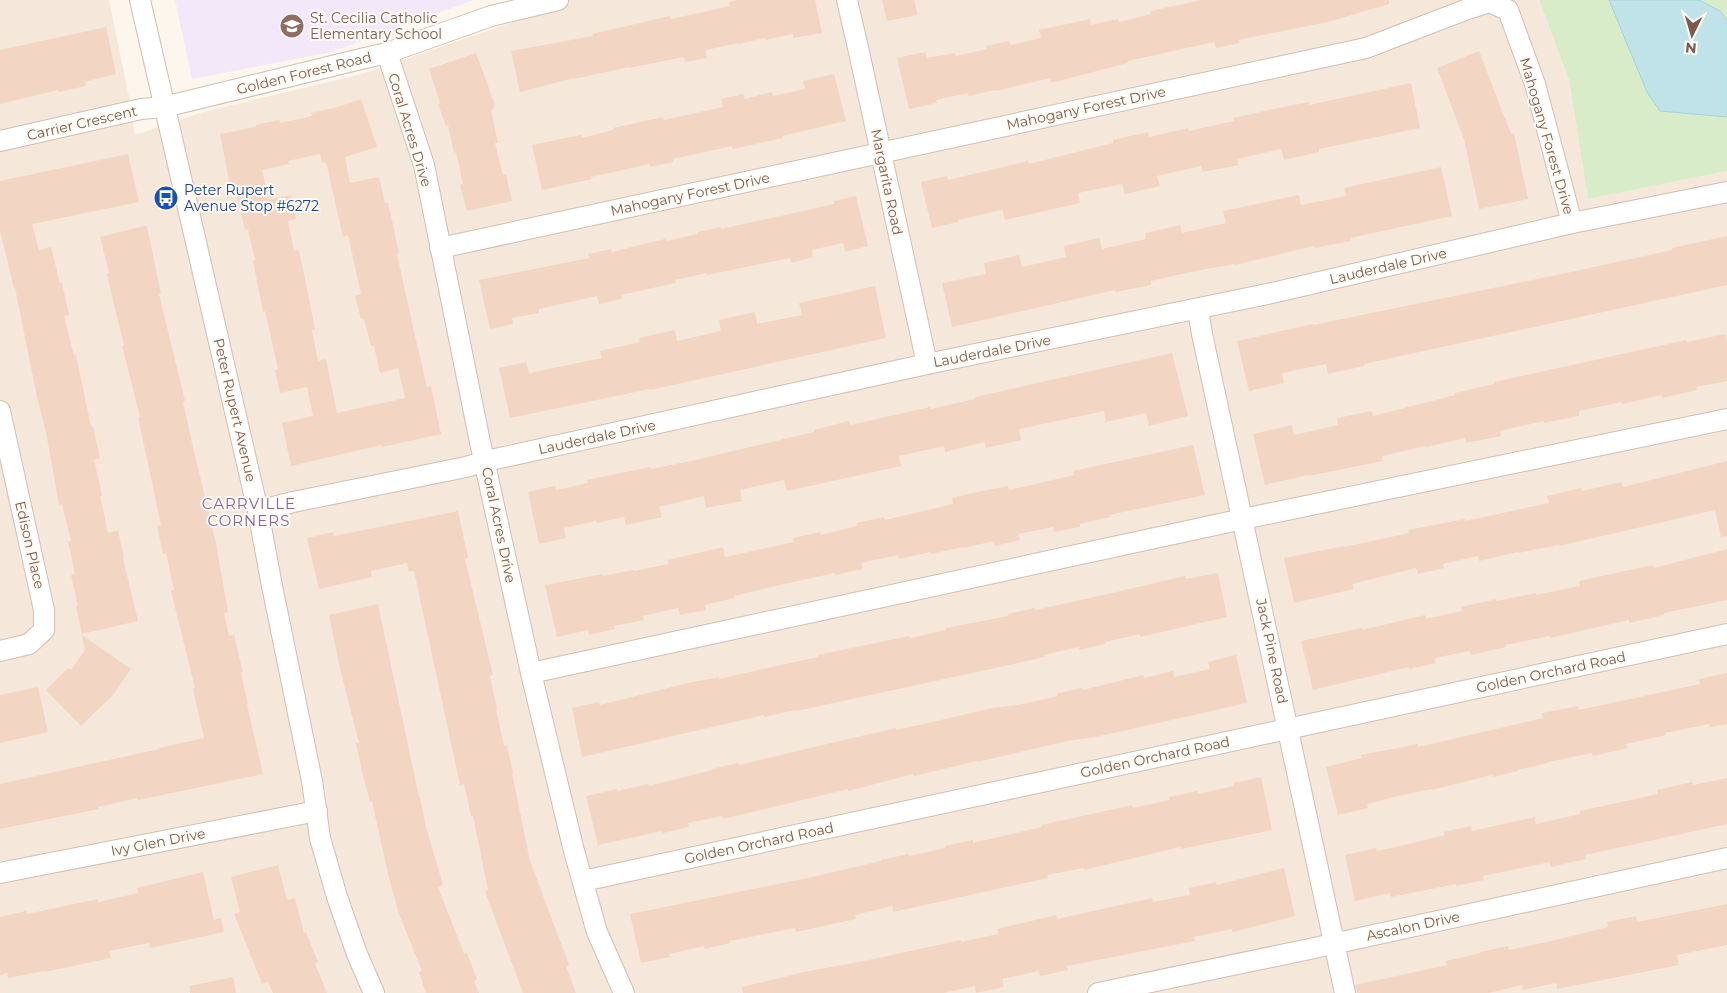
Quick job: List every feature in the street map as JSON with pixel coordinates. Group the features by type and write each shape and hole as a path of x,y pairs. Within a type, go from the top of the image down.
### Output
{"street":[{"name":"Peter Rupert Avenue","path":"140,0 258,511 317,811 320,838 337,897 357,954 374,993"},
{"name":"Golden Forest Road","path":"164,107 387,53 491,16 558,0"},
{"name":"Margarita Road","path":"846,0 927,364"},
{"name":"Mahogany Forest Drive","path":"440,248 1366,48 1489,2 1508,10 1535,84 1572,224"},
{"name":"Coral Acres Drive","path":"387,53 424,165 480,442 486,461 531,673 574,851 598,932 624,993"},
{"name":"Carrier Crescent","path":"0,141 141,109 164,107"},
{"name":"Lauderdale Drive","path":"258,511 293,502 466,467 927,364 1198,309 1572,224 1727,192"},
{"name":"Jack Pine Road","path":"1198,309 1345,993"},
{"name":"Edison Place","path":"0,411 44,610 44,630 29,644 0,651"},
{"path":"531,673 1243,519 1727,420"},
{"name":"Golden Orchard Road","path":"583,881 1727,634"},
{"name":"Ivy Glen Drive","path":"0,873 317,811"},
{"name":"Ascalon Drive","path":"1098,993 1727,858"}],"shaded area":[{"path":"0,0 109,0 135,135 203,112 362,74 519,20 517,0 1539,0 1569,80 1588,199 1727,171 1727,993 0,993"},
{"name":"St. Cecilia Catholic Elementary School","path":"175,0 474,0 332,52 192,79"}],"green space":[{"path":"1539,0 1727,0 1727,171 1588,199 1569,80"}],"water":[{"path":"1609,0 1699,0 1720,11 1727,20 1727,117 1660,111 1647,92"}],"building":[{"path":"738,0 815,0 822,33 793,38 793,34 738,43 706,50 707,58 685,62 684,57 629,67 574,78 520,92 511,51 593,36 592,34 670,16 671,19 730,6 729,2"},
{"path":"882,0 914,0 918,15 887,21"},
{"path":"1202,0 1389,0 1389,4 1328,22 1238,40 1239,43 1216,48 1214,42 1128,61 1128,63 1051,83 1050,78 969,96 968,93 936,100 937,103 909,109 897,58 925,52 927,58 955,53 956,56 987,49 986,46 1009,41 1010,45 1041,38 1039,30 1090,19 1091,25 1118,19 1119,22 1151,14 1150,11"},
{"path":"106,27 116,74 85,82 86,86 58,92 58,90 0,104 0,50"},
{"path":"1479,51 1511,134 1514,133 1528,199 1479,209 1464,139 1437,68"},
{"path":"476,53 494,102 494,108 491,110 498,143 495,143 503,175 506,174 512,201 467,211 460,185 463,184 456,152 454,153 448,125 446,126 438,104 440,103 429,69"},
{"path":"834,74 846,121 782,136 783,138 733,149 732,146 673,159 673,162 650,167 650,164 542,190 532,145 581,135 582,138 613,130 613,128 663,117 664,120 723,107 721,99 743,94 745,99 772,92 773,96 805,89 803,81"},
{"path":"1411,83 1420,128 1319,149 1319,152 1284,160 1281,149 1237,159 1239,165 1203,172 1201,166 1157,176 1160,186 1125,194 1122,184 1078,193 1080,203 1005,220 1002,210 932,228 921,182 947,176 948,180 1028,161 1029,164 1113,143 1113,140 1148,132 1149,137 1188,128 1189,131 1234,121 1233,118 1269,110 1309,102 1309,105"},
{"path":"361,99 377,147 345,157 350,183 379,177 385,203 388,203 415,336 427,387 431,386 441,434 382,447 381,445 291,466 282,423 313,416 307,387 280,393 275,370 278,369 265,311 263,312 248,229 245,230 234,185 230,186 220,134 256,127 256,125 279,120 280,123 312,116 311,113 338,107","holes":["320,154 322,163 326,162 343,237 348,235 361,294 355,296 361,319 364,319 371,346 374,346 380,373 398,368 405,398 337,413 326,359 318,361 312,330 315,329 299,250 294,251 288,221 296,219 291,195 269,200 262,170 289,164 288,161"]},
{"path":"128,154 139,202 32,224 39,250 51,247 60,283 62,283 69,315 64,316 74,356 76,355 91,427 93,427 100,458 94,460 108,533 118,530 138,621 82,634 71,575 75,574 68,541 71,541 62,504 59,505 46,432 15,288 0,230 0,181"},
{"path":"1441,167 1452,216 1350,238 1351,241 1315,248 1314,246 1235,265 1195,271 1151,281 1151,285 1116,292 1115,290 952,327 942,283 986,274 984,263 1019,255 1022,267 1066,257 1064,246 1099,238 1102,249 1146,239 1145,233 1180,225 1182,233 1226,223 1223,211 1299,195 1301,205 1346,196 1344,188"},
{"path":"856,196 868,246 845,252 843,243 812,250 813,257 791,263 790,258 707,275 707,273 675,280 676,283 621,295 622,299 599,304 597,296 539,309 539,313 512,318 513,324 490,329 479,280 589,258 588,254 611,249 612,252 665,239 666,241 698,234 698,232 721,227 721,229 776,217 834,204 834,201"},
{"path":"147,226 161,294 159,294 216,543 228,612 224,613 229,636 234,635 243,672 241,673 247,705 263,774 138,800 137,798 98,807 99,809 0,829 0,784 204,738 193,689 195,688 171,591 174,590 166,553 163,554 157,526 161,525 138,417 140,417 122,346 124,345 100,237"},
{"path":"1727,236 1727,285 1364,364 1364,366 1328,374 1326,364 1282,373 1284,383 1249,391 1237,341 1571,272"},
{"path":"875,286 886,338 650,390 510,418 499,368 526,362 529,373 602,358 600,351 640,342 639,338 675,330 677,341 721,331 719,320 755,312 757,324 802,315 799,303"},
{"path":"1725,334 1727,343 1727,381 1696,387 1697,390 1662,398 1662,395 1579,411 1579,416 1544,423 1544,421 1500,431 1501,436 1466,443 1465,438 1425,446 1382,456 1383,461 1265,485 1253,434 1292,425 1294,435 1338,425 1337,418 1372,411 1373,416 1455,395 1455,393 1494,384 1494,382 1686,340 1687,342"},
{"path":"1172,353 1188,416 1149,426 1146,413 1106,422 1104,411 1019,429 1021,440 986,448 985,442 945,452 944,446 899,456 901,466 787,491 784,480 740,490 742,501 706,508 704,496 659,507 662,517 626,525 624,517 564,528 566,538 539,544 528,492 555,486 556,490 588,483 587,480 691,461 814,432 814,430 849,421 850,425 930,407 931,409 975,399 975,397"},
{"path":"1193,445 1205,495 1109,515 1110,517 1080,524 1080,527 1054,532 1053,527 1019,534 1020,540 995,546 994,541 931,554 931,552 899,559 898,555 861,563 863,569 835,575 835,573 734,596 734,598 705,605 706,610 680,615 678,608 643,616 644,620 614,626 615,629 589,635 588,630 557,637 545,585 668,564 668,560 723,547 725,557 794,542 793,538 820,532 821,535 857,526 857,523 884,517 885,520 953,504 952,498 977,492 1008,486 1009,490 1074,475 1073,471"},
{"path":"1727,461 1727,536 1721,537 1715,510 1559,546 1518,552 1479,561 1478,556 1443,564 1444,568 1418,574 1416,568 1352,584 1354,589 1294,603 1284,558 1409,533 1408,530 1465,519 1465,521 1549,503 1547,496 1581,488 1582,491 1621,482 1623,487"},
{"path":"458,511 468,558 465,559 493,675 490,676 496,709 504,746 507,745 530,861 569,965 566,966 576,993 523,993 485,891 488,890 473,816 471,816 464,784 460,785 414,571 409,572 407,563 371,571 372,577 319,589 307,538 333,532 334,536"},
{"path":"1727,549 1727,600 1664,613 1664,615 1629,623 1629,620 1550,638 1550,636 1506,645 1506,647 1471,655 1470,651 1435,658 1436,663 1409,669 1409,667 1313,690 1301,641 1362,628 1362,630 1425,615 1426,619 1462,611 1461,607 1496,599 1496,601 1536,593 1536,595 1580,586 1579,581 1653,565 1654,568"},
{"path":"1218,573 1227,617 1140,637 1140,634 1079,650 1079,647 1044,655 1045,657 797,711 764,717 764,715 582,757 572,708 599,702 600,705 688,683 719,677 719,679 818,657 818,655 909,636 910,638 946,630 946,628 1008,616 1008,614 1035,608 1035,610 1185,576 1186,579"},
{"path":"378,604 419,797 443,885 438,887 464,954 467,953 477,979 474,981 479,993 426,993 419,972 422,971 399,914 388,874 372,801 370,802 362,771 356,743 359,743 341,673 329,615"},
{"path":"82,635 131,669 113,695 81,726 46,690 68,668 71,670 85,650"},
{"path":"1236,655 1247,703 914,776 913,774 848,791 848,789 723,819 722,816 688,823 689,827 598,845 586,796 648,784 649,786 738,763 739,765 896,728 896,730 992,708 1023,704 1058,696 1057,693 1083,688 1083,690 1143,675 1144,678 1173,671 1174,677 1210,669 1208,662"},
{"path":"1727,673 1727,724 1710,727 1709,724 1665,733 1666,735 1626,744 1628,748 1593,756 1592,753 1548,762 1493,777 1492,775 1432,790 1398,796 1367,804 1368,808 1338,815 1326,767 1362,758 1361,755 1418,744 1418,747 1543,718 1542,713 1578,706 1579,710 1700,684 1699,679"},
{"path":"38,687 48,732 0,743 0,695"},
{"path":"1261,777 1272,830 1181,849 1180,847 1084,870 1084,868 1047,875 1048,878 893,912 892,906 855,915 856,919 796,932 795,928 730,941 730,943 705,949 704,946 669,954 670,957 641,963 630,914 812,877 908,854 909,856 945,848 945,846 973,840 973,843 1042,827 1041,825 1132,805 1133,808 1170,800 1169,797 1197,791 1198,794 1234,786 1233,783"},
{"path":"1727,778 1727,824 1585,855 1586,859 1551,867 1550,862 1483,876 1484,880 1456,886 1456,884 1391,897 1390,893 1355,901 1345,855 1376,848 1377,851 1409,844 1445,835 1444,832 1471,826 1472,831 1535,817 1536,824 1580,814 1580,811 1658,794 1657,790 1692,782 1693,785"},
{"path":"278,865 287,900 295,898 304,933 306,932 318,962 315,963 327,993 273,993 268,981 262,984 234,914 240,912 231,877"},
{"path":"1284,868 1295,916 1233,932 1232,929 1194,937 1195,941 1067,966 1068,970 1040,976 1039,971 1002,979 1004,987 976,993 975,986 944,993 743,993 742,987 804,972 998,934 997,929 1056,915 1057,919 1152,898 1153,902 1190,895 1189,888 1216,882 1217,885"},
{"path":"203,872 214,920 221,918 224,932 150,948 149,943 109,951 111,958 45,972 8,978 7,973 0,975 0,917 26,911 27,914 98,899 98,902 138,893 137,888"},
{"path":"1727,904 1727,945 1677,955 1679,965 1557,989 1556,983 1523,990 1522,985 1489,993 1357,993 1355,985 1447,965 1446,961 1480,952 1508,946 1509,950 1608,927 1607,922 1636,916 1637,922"},
{"path":"233,977 236,993 190,993 190,986"}],"place":[{"name":"St. Cecilia Catholic Elementary School","path":"292,26"},
{"name":"Peter Rupert Avenue Stop #6272","path":"166,198"}],"district":[{"name":"CARRVILLE CORNERS","path":"249,512"}]}
